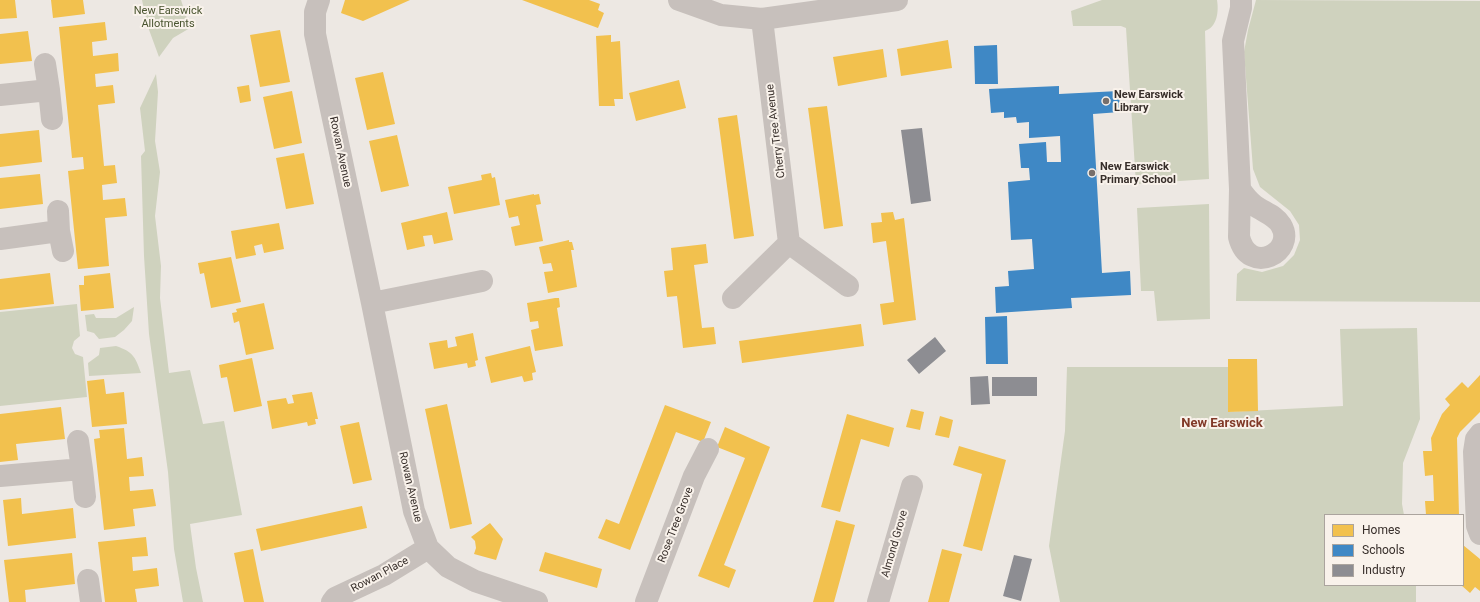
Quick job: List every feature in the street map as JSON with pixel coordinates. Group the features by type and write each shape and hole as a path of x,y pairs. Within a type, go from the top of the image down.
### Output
{"street":[{"name":"Rowan Avenue","path":"319,0 315,12 315,34 414,511 428,548 448,567 475,581 537,602"},
{"path":"680,0 720,15 762,19 897,0"},
{"path":"1240,189 1233,41 1241,8 1241,0"},
{"name":"Cherry Tree Avenue","path":"762,19 789,242"},
{"path":"45,64 52,119"},
{"path":"0,96 49,90"},
{"path":"0,239 60,231"},
{"path":"733,298 789,242 848,286"},
{"path":"372,303 482,281"},
{"path":"1480,434 1476,439 1474,452 1477,526 1480,534"},
{"path":"78,441 86,497"},
{"name":"Rose Tree Grove","path":"646,602 694,476 708,449"},
{"path":"0,476 82,469"},
{"name":"Almond Grove","path":"878,602 912,486"},
{"name":"Rowan Place","path":"332,602 335,598 384,575 428,548"},
{"path":"88,580 91,602"}],"green space":[{"name":"New Earswick Allotments","path":"142,0 181,0 190,28 173,38 159,57 148,27"},
{"path":"1102,0 1217,0 1218,9 1215,23 1205,31 1209,179 1136,184 1126,28 1121,26 1073,26 1071,11"},
{"path":"1256,0 1480,1 1480,302 1236,301 1237,274 1244,268 1262,272 1283,266 1294,255 1300,240 1299,225 1290,211 1260,187 1253,169 1244,52"},
{"path":"156,74 158,92 155,141 160,172 155,216 161,266 160,298 169,373 190,370 203,424 224,421 242,515 190,524 196,568 203,602 183,602 174,549 168,472 149,334 144,256 141,156 145,151 140,108"},
{"path":"1209,204 1210,319 1157,321 1154,291 1141,291 1137,208"},
{"path":"77,304 80,336 74,341 72,348 75,354 83,357 87,397 0,406 0,312"},
{"path":"134,307 132,321 115,337 99,339 94,333 87,331 85,315 94,314 96,318 116,318"},
{"path":"1417,328 1420,419 1403,463 1402,504 1404,514 1324,514 1324,586 1416,586 1416,602 1060,602 1049,546 1065,431 1067,367 1228,367 1229,412 1343,406 1340,329"},
{"path":"116,346 133,355 141,373 89,376 88,363 99,355 100,348"}],"building: Homes":[{"path":"0,0 15,0 17,18 0,19"},
{"path":"51,0 83,0 85,14 53,18"},
{"path":"345,0 410,0 363,21 341,13"},
{"path":"522,0 589,0 600,4 598,10 604,13 598,28"},
{"path":"105,22 107,40 92,42 93,56 118,53 119,71 95,74 96,87 113,85 115,103 98,105 104,166 115,165 117,183 102,185 103,200 125,198 127,216 105,218 109,266 78,269 68,171 84,169 83,157 72,158 59,27"},
{"path":"280,30 290,82 260,87 250,35"},
{"path":"28,31 32,61 0,64 0,34"},
{"path":"611,35 611,42 620,41 623,99 614,99 615,106 599,106 596,36"},
{"path":"948,40 952,68 901,76 897,49"},
{"path":"883,49 887,77 838,86 833,57"},
{"path":"383,72 395,124 367,130 355,78"},
{"path":"679,80 686,108 636,121 629,93"},
{"path":"249,85 251,101 240,103 237,87"},
{"path":"292,91 302,143 274,149 263,97"},
{"path":"827,106 843,226 824,229 808,108"},
{"path":"737,115 754,236 734,239 718,118"},
{"path":"39,130 42,162 0,167 0,134"},
{"path":"397,135 409,186 381,192 369,141"},
{"path":"304,153 314,204 286,209 276,158"},
{"path":"491,173 492,178 495,177 500,205 454,214 448,187 482,180 481,175"},
{"path":"40,174 43,204 0,209 0,178"},
{"path":"539,194 541,204 536,205 543,241 515,246 511,227 520,225 518,216 509,218 505,200"},
{"path":"447,212 453,240 434,244 432,235 423,236 425,246 407,250 401,223"},
{"path":"893,212 895,220 904,218 916,320 883,325 880,304 894,302 886,241 873,243 871,223 882,222 881,213"},
{"path":"279,223 284,249 264,253 262,244 254,246 256,255 236,259 231,231"},
{"path":"569,240 569,242 572,242 574,250 571,250 577,287 548,293 544,272 553,271 551,263 543,264 539,247"},
{"path":"706,244 708,263 694,265 702,328 714,327 716,344 683,348 677,296 667,297 664,271 673,270 671,248"},
{"path":"231,257 241,302 211,308 204,273 200,274 198,263"},
{"path":"50,273 54,304 0,310 0,279"},
{"path":"110,273 114,308 81,311 79,285 84,285 84,276"},
{"path":"559,298 560,307 557,308 563,346 535,351 531,330 539,328 538,321 530,322 527,303"},
{"path":"264,303 274,349 246,355 239,321 234,323 232,313 237,312 236,309"},
{"path":"861,324 864,346 742,363 739,341"},
{"path":"473,333 478,360 475,361 476,366 468,368 467,363 434,369 429,343 447,340 448,348 457,346 455,337"},
{"path":"530,346 536,372 532,373 533,380 524,382 522,376 491,383 485,357"},
{"path":"252,358 262,406 234,412 227,377 221,378 219,365"},
{"path":"1228,359 1257,359 1258,411 1228,412"},
{"path":"1480,375 1480,412 1460,432 1457,438 1459,514 1426,514 1425,501 1434,501 1433,475 1425,476 1423,451 1432,451 1431,438 1442,414 1450,405 1445,399 1462,382 1468,388"},
{"path":"104,379 106,394 124,392 127,424 92,427 87,381"},
{"path":"312,392 318,419 315,419 316,424 308,426 307,422 272,429 267,401 286,398 288,404 294,403 292,395"},
{"path":"447,404 472,524 450,529 425,409"},
{"path":"665,405 711,422 703,442 676,432 630,550 598,538 606,519 619,524"},
{"path":"61,407 65,439 16,444 18,460 0,462 0,414"},
{"path":"911,409 924,412 920,430 906,427"},
{"path":"847,414 894,428 889,447 861,439 840,512 821,507"},
{"path":"940,416 953,420 949,438 935,435"},
{"path":"359,422 372,480 353,484 340,426"},
{"path":"725,427 770,447 724,565 736,570 729,588 698,576 745,458 717,447"},
{"path":"124,428 127,459 142,457 144,476 129,477 130,491 153,489 156,506 133,509 135,526 104,530 94,439 100,438 99,430"},
{"path":"959,446 1006,460 982,551 963,546 982,474 953,465"},
{"path":"21,498 22,514 73,508 76,538 8,546 3,500"},
{"path":"362,506 367,528 261,551 256,529"},
{"path":"836,520 855,525 834,602 813,602"},
{"path":"490,523 503,539 496,560 474,554 476,548 475,541 471,537"},
{"path":"146,537 148,556 132,557 133,571 157,568 159,586 135,589 137,602 105,602 98,542"},
{"path":"1464,546 1480,559 1480,591 1475,587 1470,593 1462,586 1464,586"},
{"path":"253,549 264,602 244,602 234,553"},
{"path":"942,549 962,554 949,602 928,602"},
{"path":"545,552 602,569 597,588 539,571"},
{"path":"72,553 75,584 25,590 26,602 9,602 4,560"}],"building: Schools":[{"path":"997,45 998,84 975,84 974,46"},
{"path":"1059,86 1059,94 1119,91 1120,112 1093,114 1102,273 1130,271 1131,295 1071,298 1072,308 996,313 995,287 1009,286 1008,271 1034,269 1032,239 1011,240 1008,182 1030,180 1029,168 1021,168 1019,144 1046,142 1047,162 1061,162 1060,136 1029,138 1029,122 1017,123 1016,117 1004,118 1004,112 991,113 989,89"},
{"path":"1007,316 1008,364 986,364 985,317"}],"building: Industry":[{"path":"922,128 931,201 911,204 901,130"},
{"path":"935,337 946,351 919,374 907,360"},
{"path":"988,376 990,404 971,405 970,377"},
{"path":"992,377 1037,377 1037,396 992,396"},
{"path":"1014,555 1032,559 1021,601 1003,596"}],"place":[{"name":"New Earswick Library","path":"1106,101"},
{"name":"New Earswick Primary School","path":"1092,173"}],"district":[{"name":"New Earswick","path":"1222,424"}]}
